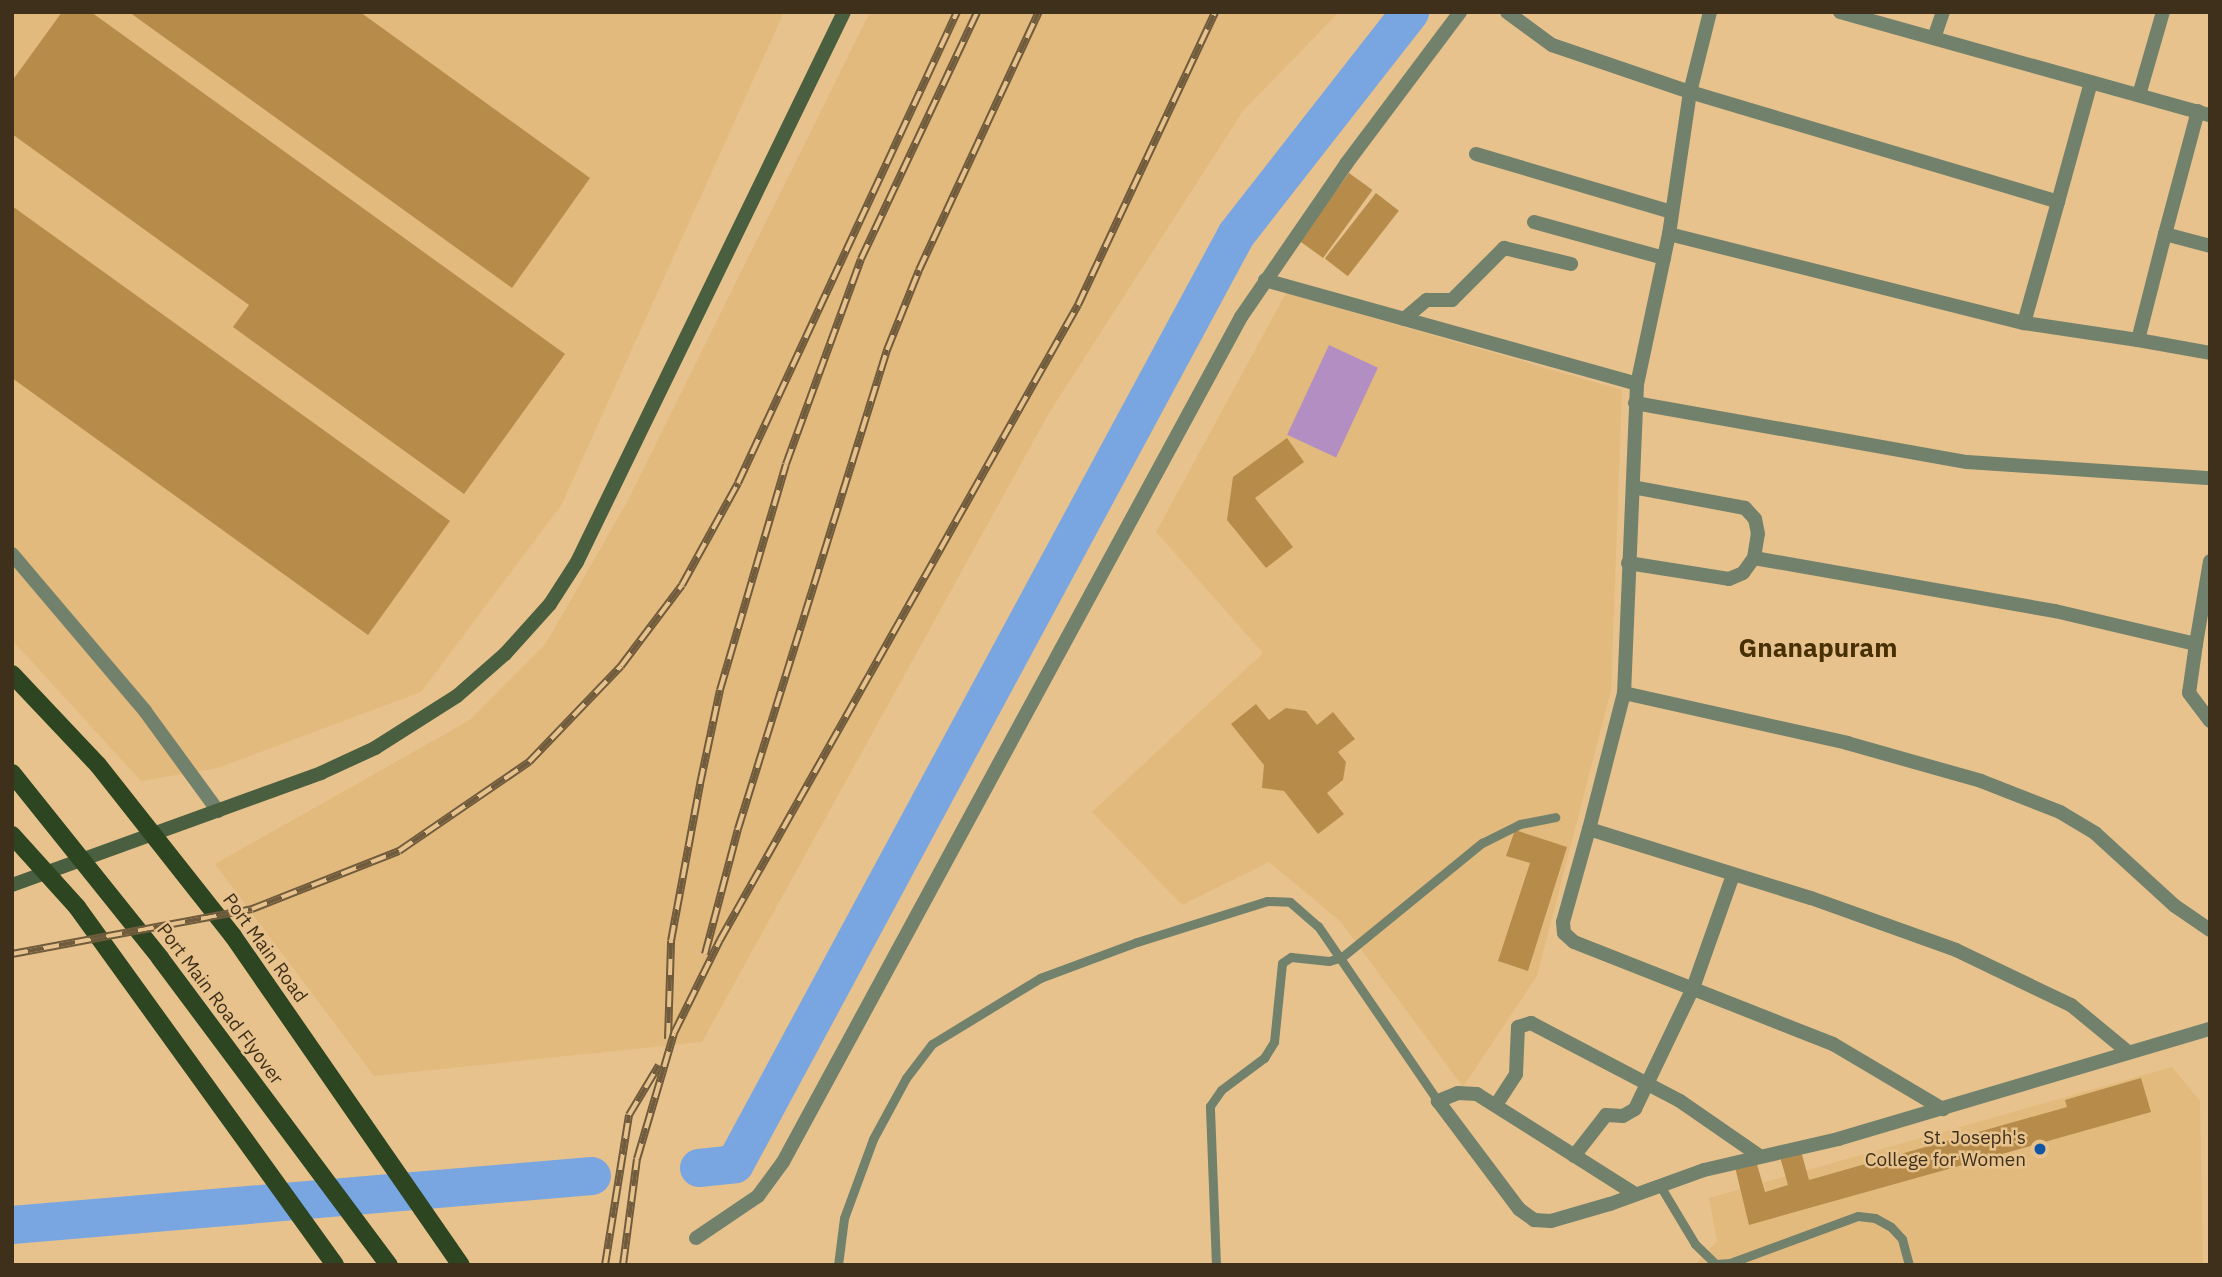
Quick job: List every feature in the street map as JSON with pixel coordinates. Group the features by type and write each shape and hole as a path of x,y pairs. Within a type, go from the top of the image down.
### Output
{"main road":[{"name":"Port Main Road","path":"12,674 98,765 233,936 461,1265"},
{"name":"Port Main Road Flyover","path":"12,773 160,958 389,1265"},
{"path":"12,835 77,907 335,1265"}],"street":[{"path":"12,885 321,772 408,730 457,696 505,654 550,604 614,493 844,12"},
{"path":"696,1238 758,1196 783,1162 1121,534 1265,280 1460,12"},
{"path":"1507,12 1552,45 1690,92 2058,202"},
{"path":"1710,12 1690,92 1669,234 1637,384 1624,693 1563,922 1564,933 1574,942 1833,1044 1943,1109"},
{"path":"1840,12 2204,113 2165,234 2138,340"},
{"path":"1934,38 1943,12"},
{"path":"2139,95 2163,12"},
{"path":"2024,323 2091,82"},
{"path":"1476,154 1672,212"},
{"path":"1534,222 1664,258"},
{"path":"1669,234 2024,323 2210,353"},
{"path":"2165,234 2210,246"},
{"path":"1404,319 1427,300 1452,300 1504,248 1572,264"},
{"path":"1265,280 1637,384"},
{"path":"1635,403 1967,462 2113,475 2210,478"},
{"path":"1628,563 1729,579 1743,573 1754,558 1758,534 1755,519 1745,508 1633,487"},
{"path":"12,554 145,711 218,811"},
{"path":"1754,558 2055,611 2196,644"},
{"path":"2210,561 2189,693 2210,722"},
{"path":"1624,693 1847,743 1981,780 2060,812 2095,833 2175,906 2210,930"},
{"path":"1589,829 1879,921 2018,977 2071,1005 2128,1052"},
{"path":"1574,1156 1606,1115 1630,1115 1693,988 1733,875"},
{"path":"1496,1105 1516,1074 1516,1034 1524,1023 1648,1083 1758,1155"},
{"path":"1635,1194 1496,1105 1468,1091 1438,1101 1519,1209 1534,1220 1551,1221 1635,1194 1659,1184 1758,1155 1838,1139 2210,1029"}],"lane":[{"path":"1216,1265 1210,1106 1221,1090 1264,1058 1274,1042 1282,963 1291,957 1329,961 1342,957 1482,844 1520,824 1555,817"},
{"path":"838,1265 844,1218 873,1139 918,1060 955,1027 1073,965 1267,901 1290,902 1303,912 1342,957 1438,1101"},
{"path":"1659,1184 1695,1244 1716,1264 1730,1263 1858,1216 1875,1218 1891,1227 1902,1239 1909,1265"}],"shaded area":[{"path":"12,12 784,12 562,504 421,692 218,768 141,781 12,640"},
{"path":"870,12 1339,12 1243,111 1049,413 702,1042 374,1076 215,864 470,720 546,643 626,504"},
{"path":"1286,293 1622,390 1611,690 1537,976 1463,1087 1340,921 1269,862 1182,905 1092,812 1263,653 1156,532"},
{"path":"1329,345 1378,368 1336,458 1287,435"},
{"name":"St. Joseph's College for Women","path":"2172,1067 2200,1101 2203,1265 1695,1265 1717,1241 1709,1198"}],"building":[{"path":"62,12 91,12 565,354 464,494 233,327 249,305 12,134 12,81"},
{"path":"129,12 360,12 590,178 512,288"},
{"path":"1349,173 1372,190 1323,258 1300,241"},
{"path":"1376,193 1399,211 1348,276 1325,258"},
{"path":"12,206 450,521 368,635 12,378"},
{"path":"1287,438 1304,462 1255,498 1293,547 1266,568 1227,520 1233,477"},
{"path":"1256,704 1269,720 1286,708 1306,711 1317,725 1333,712 1355,739 1338,752 1346,762 1343,780 1327,793 1344,814 1318,834 1284,791 1262,788 1264,765 1231,724"},
{"path":"1515,830 1567,847 1528,971 1498,961 1530,863 1506,856"},
{"path":"2141,1078 2151,1112 1749,1225 1735,1167 1756,1161 1765,1192 1788,1185 1780,1157 1801,1151 1809,1180 2067,1107 2065,1100"}],"waterway":[{"path":"699,1168 735,1164 1236,235 1410,12"},
{"path":"12,1225 592,1176"}],"railway":[{"path":"12,954 252,909 399,851 529,762 621,666 682,585 738,483 957,12"},
{"path":"668,1039 671,941 700,784 720,690 786,464 861,259 977,12"},
{"path":"705,954 738,829 887,350 919,270 1039,12"},
{"path":"623,1265 637,1159 674,1033 720,940 1078,305 1215,12"},
{"path":"605,1265 629,1115 659,1065"}],"place":[{"name":"St. Joseph's College for Women","path":"2040,1149"}],"district":[{"name":"Gnanapuram","path":"1818,648"}]}
